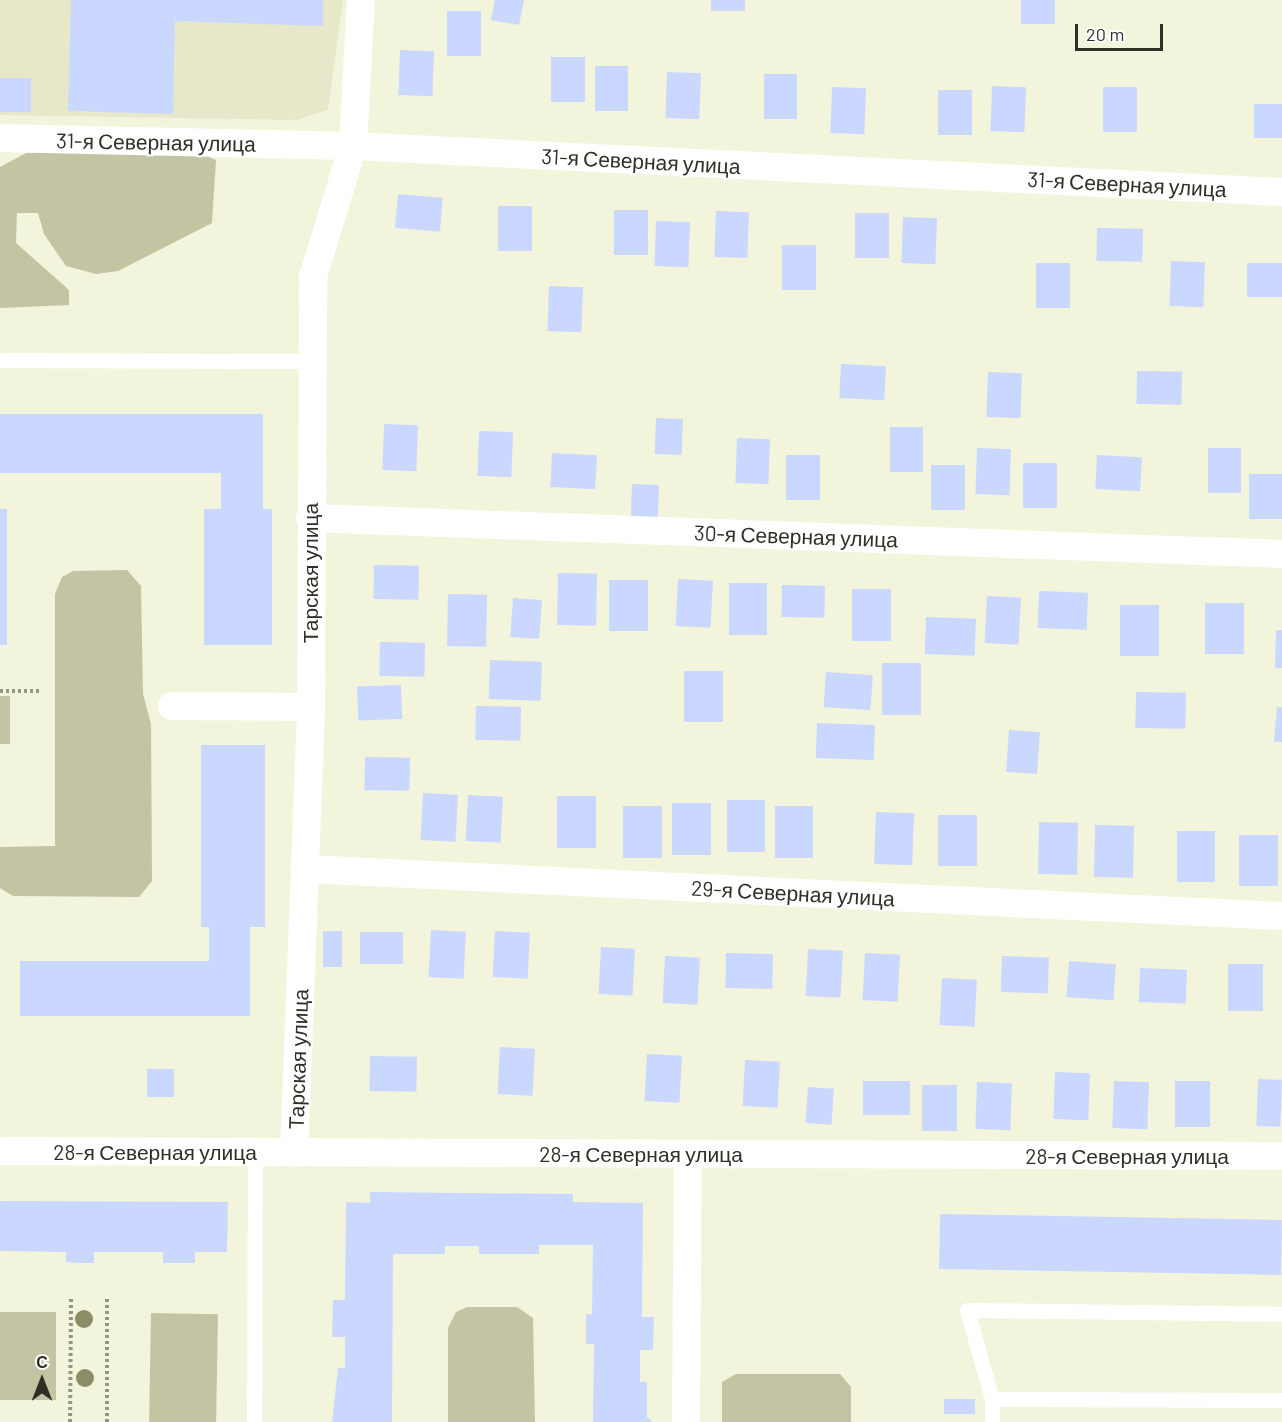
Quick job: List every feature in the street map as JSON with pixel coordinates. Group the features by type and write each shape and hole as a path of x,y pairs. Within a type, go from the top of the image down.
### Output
{"street":[{"name":"Тарская улица","path":"294,1153 311,707 309,361 313,277 353,146 361,0"},
{"name":"31-я Северная улица","path":"0,138 353,146 1282,192"},
{"name":"30-я Северная улица","path":"310,518 1282,554"},
{"path":"172,706 311,707"},
{"name":"29-я Северная улица","path":"305,869 1282,916"},
{"name":"28-я Северная улица","path":"0,1151 1282,1156"},
{"path":"686,1422 688,1155"}],"lane":[{"path":"0,360 309,361"},
{"path":"254,1422 255,1153"},
{"path":"992,1422 993,1399 967,1310 1282,1314"},
{"path":"993,1399 1282,1400"}],"path":[{"path":"0,691 42,691"},
{"path":"70,1422 71,1299"},
{"path":"107,1299 107,1422"}],"shaded area":[{"path":"0,0 343,0 328,110 297,120 0,115"},
{"path":"174,144 216,160 212,223 118,271 96,274 66,266 44,234 38,213 17,213 16,243 69,290 69,305 0,308 0,167 26,153"},
{"path":"127,570 141,586 143,694 151,724 152,881 139,897 13,896 0,888 0,847 55,846 55,594 62,577 73,571"},
{"path":"0,696 10,696 10,744 0,744"},
{"path":"467,1307 517,1307 533,1318 535,1422 448,1422 448,1328 456,1312"},
{"path":"0,1312 56,1312 56,1400 0,1400"},
{"path":"151,1313 218,1314 216,1422 149,1422"},
{"path":"736,1374 840,1374 851,1387 851,1422 722,1422 722,1382"}],"building":[{"path":"71,0 323,0 323,26 175,21 173,114 68,111"},
{"path":"495,0 524,0 519,25 491,20"},
{"path":"711,0 745,0 745,11 711,11"},
{"path":"1021,0 1055,0 1055,24 1021,24"},
{"path":"447,11 481,11 481,56 447,56"},
{"path":"400,50 434,51 432,96 398,95"},
{"path":"551,57 585,57 585,102 551,102"},
{"path":"595,66 628,66 628,111 595,111"},
{"path":"667,72 701,73 699,119 665,118"},
{"path":"764,74 797,74 797,119 764,119"},
{"path":"0,78 31,78 31,112 0,112"},
{"path":"992,86 1026,87 1024,132 990,131"},
{"path":"832,87 866,88 864,134 830,133"},
{"path":"1103,87 1137,87 1137,132 1103,132"},
{"path":"938,90 972,90 972,135 938,135"},
{"path":"1254,104 1282,104 1282,138 1254,138"},
{"path":"398,194 443,198 440,232 395,228"},
{"path":"498,206 532,206 532,251 498,251"},
{"path":"614,210 648,210 648,255 614,255"},
{"path":"716,211 749,212 747,258 714,257"},
{"path":"855,213 889,213 889,258 855,258"},
{"path":"903,217 937,218 935,264 901,263"},
{"path":"656,221 690,222 688,267 654,266"},
{"path":"1097,228 1143,229 1142,262 1096,261"},
{"path":"782,245 816,245 816,290 782,290"},
{"path":"1171,261 1205,262 1203,307 1169,306"},
{"path":"1036,263 1070,263 1070,308 1036,308"},
{"path":"1247,263 1282,263 1282,297 1247,297"},
{"path":"549,286 583,287 581,332 547,331"},
{"path":"841,364 886,366 884,400 839,398"},
{"path":"1137,371 1182,372 1181,405 1136,404"},
{"path":"988,372 1022,373 1020,418 986,417"},
{"path":"0,414 263,414 263,509 272,509 272,645 204,645 204,509 221,509 221,473 0,473"},
{"path":"656,418 683,419 682,455 655,454"},
{"path":"384,424 418,425 416,471 382,470"},
{"path":"890,427 923,427 923,472 890,472"},
{"path":"479,431 513,432 511,477 477,476"},
{"path":"737,438 770,439 768,484 735,483"},
{"path":"977,448 1011,449 1009,495 975,494"},
{"path":"1208,448 1241,448 1241,493 1208,493"},
{"path":"552,453 597,455 595,489 550,487"},
{"path":"786,455 820,455 820,500 786,500"},
{"path":"1097,455 1142,457 1140,491 1095,489"},
{"path":"1023,463 1057,463 1057,508 1023,508"},
{"path":"931,465 965,465 965,510 931,510"},
{"path":"1249,474 1282,474 1282,519 1249,519"},
{"path":"632,484 659,485 658,521 631,520"},
{"path":"0,509 7,509 7,645 0,645"},
{"path":"374,565 419,566 418,600 373,599"},
{"path":"558,573 597,574 596,626 557,625"},
{"path":"678,579 713,581 710,628 676,626"},
{"path":"609,580 648,580 648,631 609,631"},
{"path":"729,583 767,583 767,635 729,635"},
{"path":"782,585 825,586 824,618 781,617"},
{"path":"852,589 891,589 891,641 852,641"},
{"path":"1039,591 1088,593 1087,630 1038,628"},
{"path":"448,594 487,595 486,647 447,646"},
{"path":"987,596 1021,598 1018,645 985,643"},
{"path":"513,598 542,600 539,639 510,637"},
{"path":"1205,603 1244,603 1244,654 1205,654"},
{"path":"1120,605 1159,605 1159,656 1120,656"},
{"path":"926,617 976,619 975,656 925,654"},
{"path":"1276,630 1282,630 1282,668 1275,668"},
{"path":"380,642 425,643 424,677 379,676"},
{"path":"490,660 542,662 541,701 489,699"},
{"path":"882,663 921,663 921,715 882,715"},
{"path":"684,671 723,671 723,722 684,722"},
{"path":"826,672 873,675 870,710 824,707"},
{"path":"401,685 402,719 358,721 357,687"},
{"path":"1136,692 1186,693 1185,729 1135,728"},
{"path":"476,706 521,707 520,741 475,740"},
{"path":"1277,707 1282,707 1282,742 1274,742"},
{"path":"817,723 875,725 874,760 816,758"},
{"path":"1009,730 1040,732 1037,774 1006,772"},
{"path":"201,745 265,745 265,927 250,927 250,1016 20,1016 20,961 209,961 209,927 201,927"},
{"path":"365,757 410,758 409,791 364,790"},
{"path":"423,793 458,795 455,842 421,840"},
{"path":"468,795 503,797 501,843 466,841"},
{"path":"557,796 596,796 596,848 557,848"},
{"path":"727,800 765,800 765,852 727,852"},
{"path":"672,803 711,803 711,855 672,855"},
{"path":"623,806 662,806 662,858 623,858"},
{"path":"775,806 813,806 813,858 775,858"},
{"path":"876,812 914,813 912,865 874,864"},
{"path":"938,815 977,815 977,866 938,866"},
{"path":"1039,822 1078,823 1077,875 1038,874"},
{"path":"1095,825 1134,826 1133,878 1094,877"},
{"path":"1177,831 1215,831 1215,882 1177,882"},
{"path":"1239,835 1278,835 1278,886 1239,886"},
{"path":"431,930 466,932 463,979 429,977"},
{"path":"323,931 342,931 342,967 323,967"},
{"path":"495,931 530,933 528,979 493,977"},
{"path":"360,932 403,932 403,964 360,964"},
{"path":"601,947 635,949 632,996 599,994"},
{"path":"808,949 843,951 840,998 806,996"},
{"path":"726,953 773,954 772,989 725,988"},
{"path":"865,953 900,955 897,1002 863,1000"},
{"path":"665,956 700,958 697,1005 663,1003"},
{"path":"1002,956 1049,958 1048,994 1001,992"},
{"path":"1069,961 1116,964 1113,1000 1066,997"},
{"path":"1228,964 1263,964 1263,1011 1228,1011"},
{"path":"1140,968 1187,970 1186,1004 1139,1002"},
{"path":"942,978 977,980 974,1027 940,1025"},
{"path":"500,1047 535,1049 532,1096 498,1094"},
{"path":"647,1054 682,1056 679,1103 645,1101"},
{"path":"370,1056 417,1057 416,1092 369,1091"},
{"path":"745,1060 780,1062 778,1108 743,1106"},
{"path":"147,1069 174,1069 174,1097 147,1097"},
{"path":"1055,1072 1090,1073 1088,1120 1053,1119"},
{"path":"1258,1079 1282,1080 1280,1127 1256,1126"},
{"path":"863,1081 910,1081 910,1115 863,1115"},
{"path":"1114,1081 1149,1082 1147,1129 1112,1128"},
{"path":"1175,1081 1210,1081 1210,1127 1175,1127"},
{"path":"977,1082 1012,1083 1010,1130 975,1129"},
{"path":"922,1085 957,1085 957,1131 922,1131"},
{"path":"808,1087 834,1089 831,1125 805,1123"},
{"path":"370,1192 573,1194 573,1202 643,1203 642,1317 654,1317 653,1350 640,1350 640,1382 647,1382 647,1417 653,1422 593,1422 594,1344 586,1344 586,1314 592,1314 593,1245 539,1245 539,1254 479,1254 479,1246 445,1246 445,1254 393,1254 392,1422 332,1422 338,1368 345,1368 345,1337 332,1337 333,1300 345,1300 346,1202 370,1203"},
{"path":"0,1201 228,1202 227,1252 195,1252 195,1263 163,1263 163,1252 94,1252 94,1263 80,1263 66,1262 66,1252 0,1251"},
{"path":"940,1214 1282,1220 1281,1275 939,1269"},
{"path":"944,1399 975,1399 975,1414 944,1414"}]}
